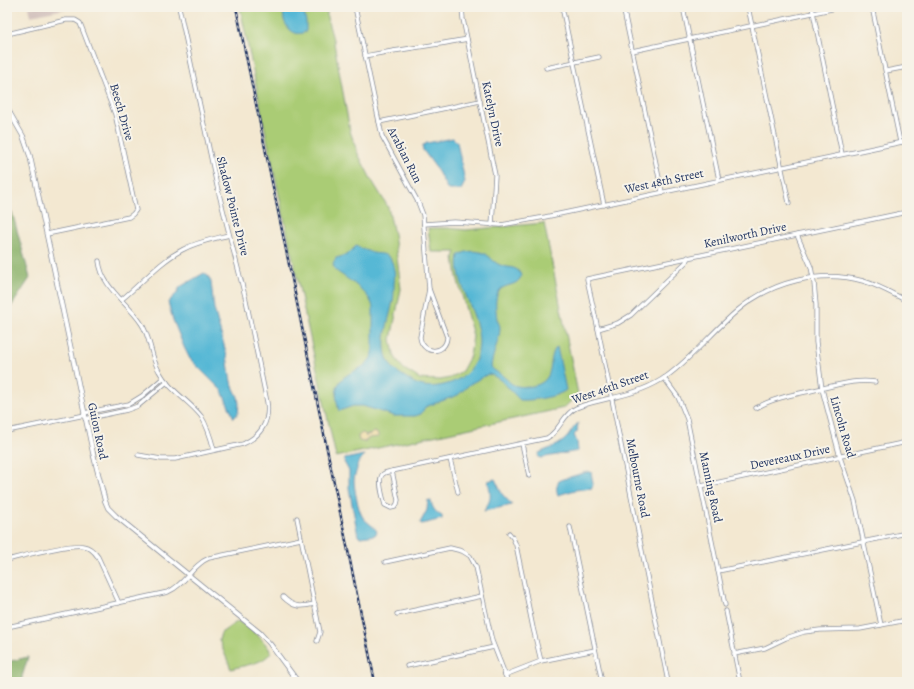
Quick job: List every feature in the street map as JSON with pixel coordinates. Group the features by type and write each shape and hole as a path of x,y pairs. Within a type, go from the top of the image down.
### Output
{"street":[{"name":"Shadow Pointe Drive","path":"179,7 217,188 247,304 268,409 264,426 253,438 243,444 214,450"},
{"name":"Arabian Run","path":"355,7 379,122 385,142 420,205 424,224 429,288 420,340 426,348 435,351 443,347 446,343 447,337 429,288"},
{"name":"Katelyn Drive","path":"462,7 463,19 495,174 492,225"},
{"path":"562,7 604,205"},
{"path":"623,7 662,192"},
{"path":"683,7 719,180"},
{"path":"748,7 789,203"},
{"path":"812,7 842,154"},
{"path":"632,51 841,7"},
{"path":"872,7 900,142"},
{"name":"Beech Drive","path":"7,34 66,20 75,20 80,23 115,114 136,210 134,214 129,217 47,234"},
{"path":"365,56 467,39"},
{"path":"546,68 599,57"},
{"path":"886,71 907,67"},
{"path":"379,122 480,101"},
{"name":"Guion Road","path":"7,108 28,148 85,416 104,498 108,508 262,635 298,682"},
{"name":"West 48th Street","path":"424,224 454,222 501,225 604,205 907,141"},
{"name":"Kenilworth Drive","path":"587,279 907,212"},
{"path":"121,300 164,261 178,252 196,243 229,235"},
{"name":"Lincoln Road","path":"797,235 813,277 816,301 815,337 822,389 840,457 854,496 881,625"},
{"path":"598,329 618,323 634,312 686,262 688,257"},
{"path":"99,261 104,278 143,326 154,361 163,378 201,417 210,433 214,450 171,459 138,455"},
{"name":"West 46th Street","path":"392,471 522,444 544,439 553,435 559,428 565,416 574,408 636,392 664,378 744,305 780,286 813,277 837,276 870,283 907,301"},
{"name":"Melbourne Road","path":"587,279 668,682"},
{"path":"85,416 129,404 142,396 163,378"},
{"name":"Manning Road","path":"664,378 678,397 686,415 725,605"},
{"path":"7,431 85,416 127,410 138,406 166,382"},
{"path":"756,408 781,398 822,389 855,382 875,382"},
{"name":"Devereaux Drive","path":"701,486 907,442"},
{"path":"522,444 529,476"},
{"path":"450,459 458,492"},
{"path":"392,471 398,502 395,507 388,508 385,505 380,480 382,474 392,471"},
{"path":"297,518 320,632 317,641"},
{"path":"570,527 602,682"},
{"path":"509,533 516,545 541,662"},
{"path":"718,571 907,533"},
{"path":"7,627 173,590 180,586 201,562 209,558 301,539"},
{"path":"7,560 74,545 87,547 98,557 118,602"},
{"path":"385,562 450,548 461,550 467,554 475,564 494,647 508,682"},
{"path":"397,614 482,596"},
{"path":"283,597 288,602 299,607 315,604"},
{"path":"726,611 740,682"},
{"path":"734,654 765,648 786,638 804,632 820,630 852,630 907,620"},
{"path":"408,666 494,647"},
{"path":"505,675 541,662 595,650"}],"shaded area":[{"path":"29,7 74,7 31,16"}],"green space":[{"path":"240,7 327,7 327,18 334,43 350,131 358,154 388,207 394,234 401,289 391,339 394,355 404,369 420,379 440,380 450,378 462,371 470,356 473,336 457,277 454,257 456,252 431,252 428,228 466,230 544,223 578,394 564,408 336,457 269,149"},
{"path":"7,209 12,212 30,278 7,313"},
{"path":"238,621 256,634 271,652 259,662 231,669 219,640 221,633"},
{"path":"28,657 22,682 7,682 7,662"}],"sand":[{"path":"373,432 377,433 379,437 369,438 364,442 359,441 358,436 362,433 365,434 366,437 367,434 370,435"}],"water":[{"path":"283,7 303,7 306,31 299,34 292,32 284,20"},
{"path":"453,138 457,142 465,182 461,190 448,190 422,146 427,143"},
{"path":"356,246 373,253 388,256 392,263 395,275 394,294 385,335 385,350 390,364 399,373 416,384 422,386 440,386 461,378 473,365 478,352 479,340 477,327 460,279 458,267 459,255 469,251 477,251 484,253 500,265 518,270 521,276 517,282 505,287 497,294 496,308 500,332 491,367 511,384 521,387 538,385 548,376 553,353 557,347 566,390 557,395 544,398 520,400 502,381 488,374 470,384 458,395 425,407 421,414 415,416 394,416 363,406 353,406 339,411 336,396 338,386 342,379 348,374 362,367 369,361 373,353 373,307 371,301 357,286 335,270 333,264 336,258 347,255"},
{"path":"204,273 208,276 211,282 214,309 227,356 231,382 238,397 238,413 234,418 222,391 190,359 173,320 168,302 177,293 180,287"},
{"path":"578,423 577,432 574,435 577,442 578,451 540,458 538,456 539,453 563,441"},
{"path":"364,455 357,465 354,480 355,493 362,516 377,532 375,535 361,537 358,536 349,488 349,471 344,462 345,459"},
{"path":"591,472 593,484 592,488 575,490 558,495 557,487 560,480"},
{"path":"495,479 502,494 512,505 484,511 490,497 488,481"},
{"path":"428,500 431,501 433,508 442,516 442,519 422,524 420,523 427,510"}],"railway":[{"path":"236,7 375,682"}]}
